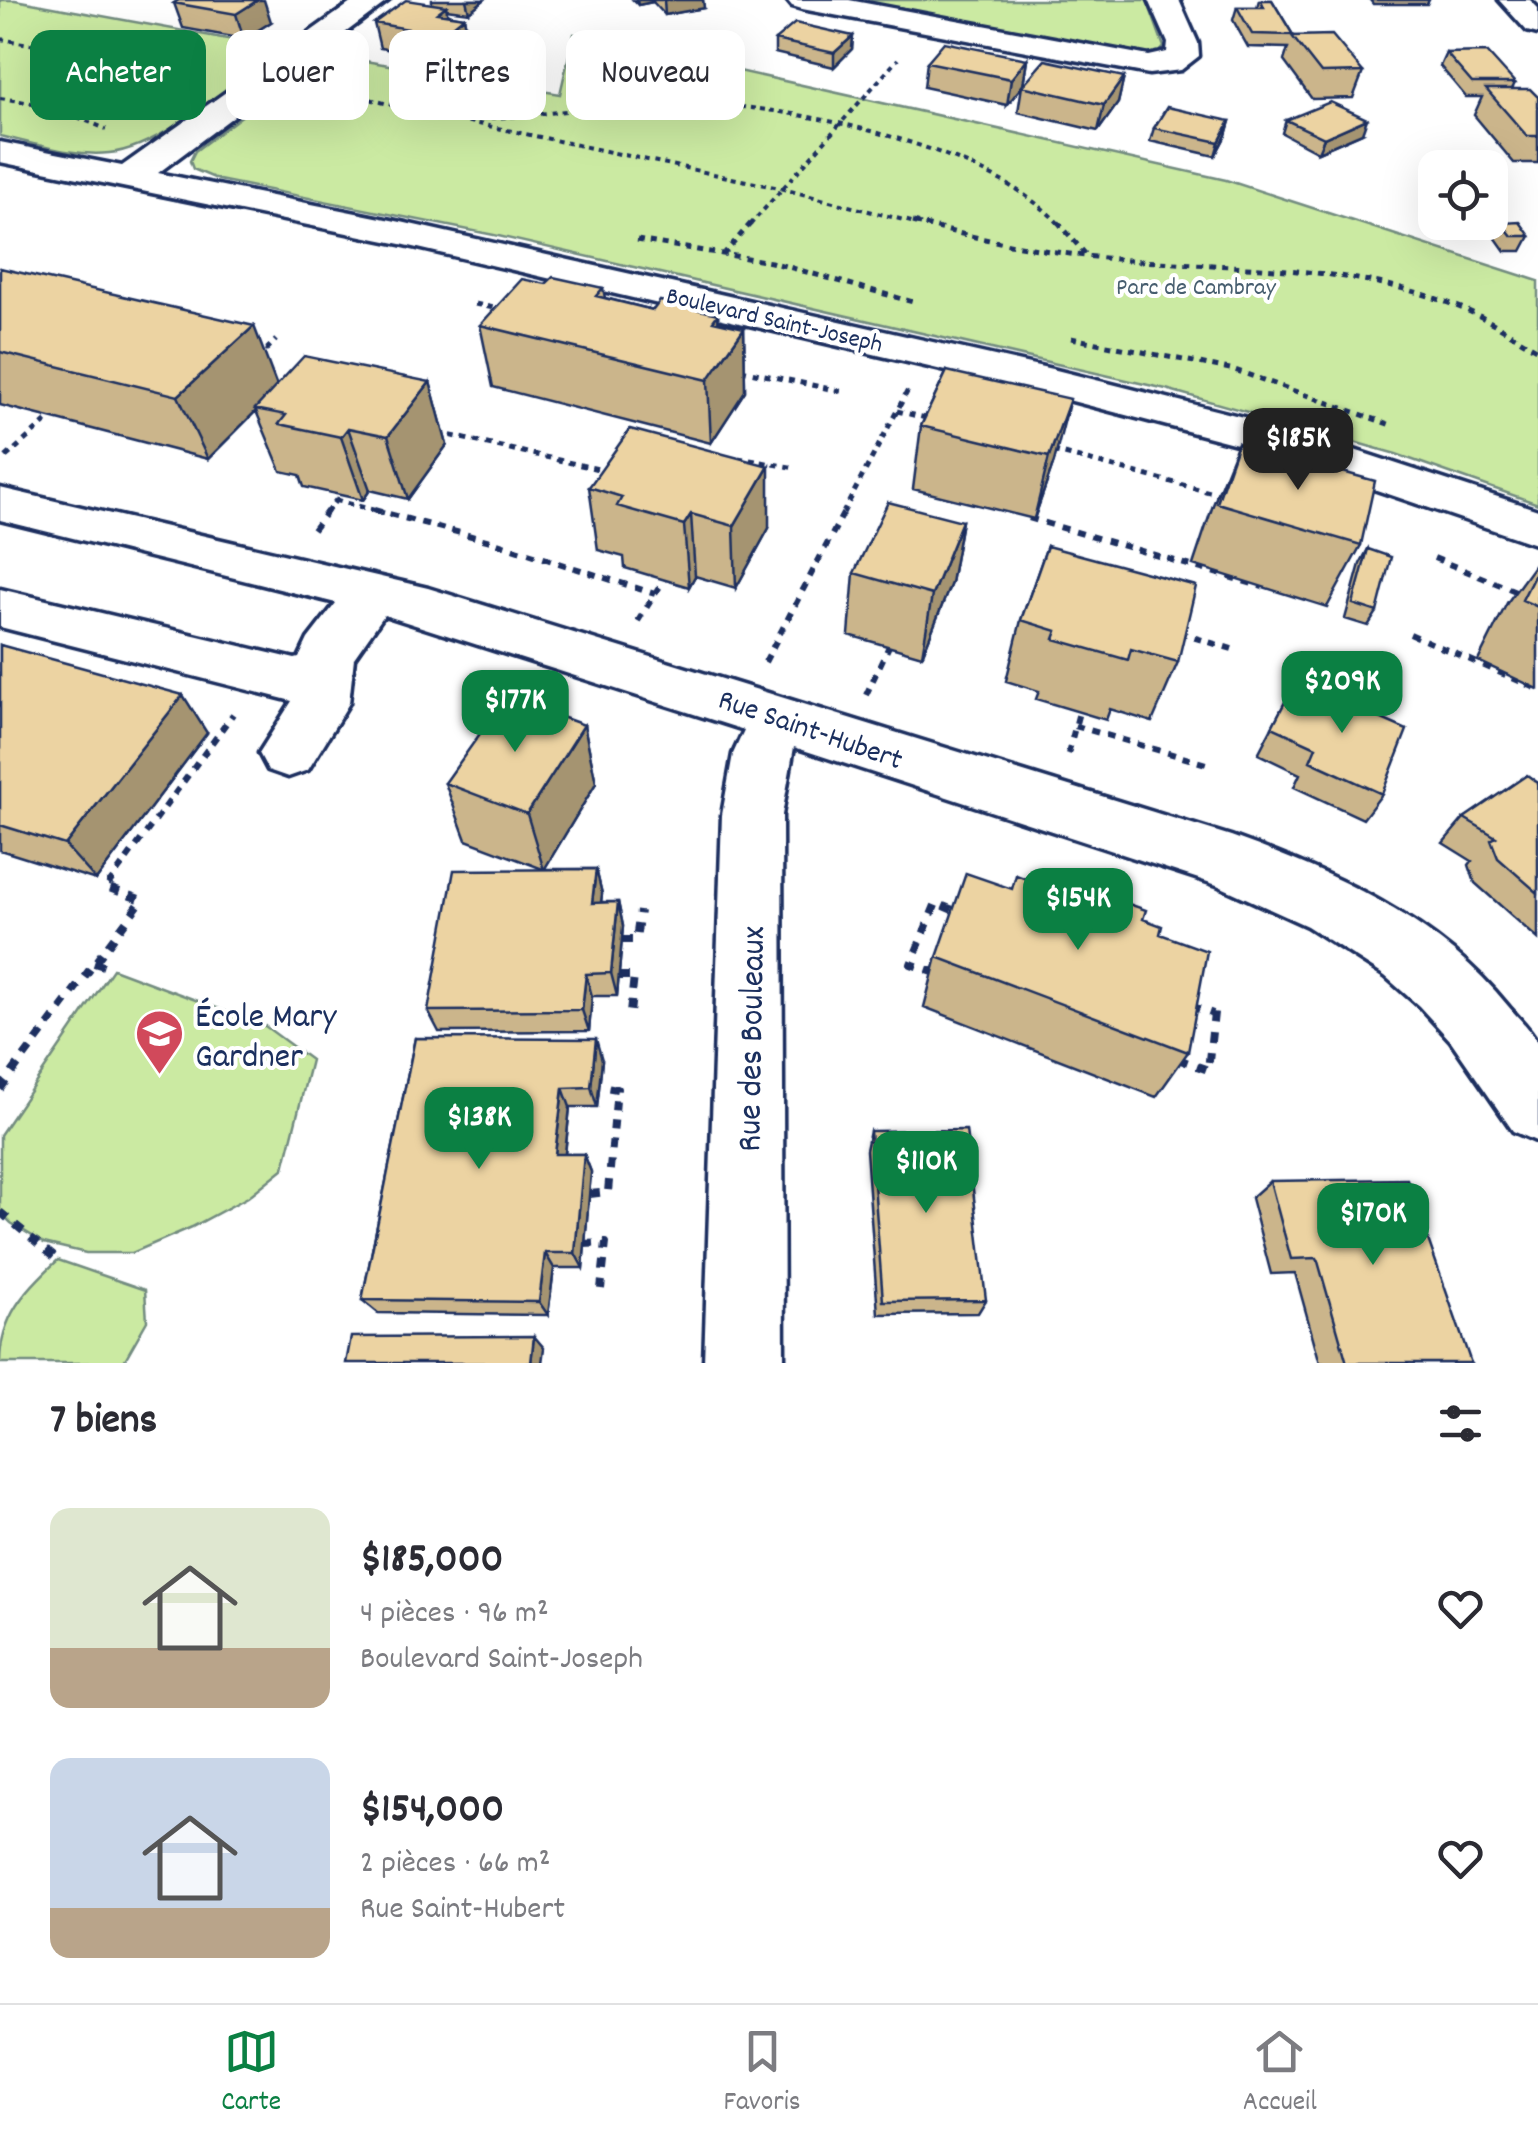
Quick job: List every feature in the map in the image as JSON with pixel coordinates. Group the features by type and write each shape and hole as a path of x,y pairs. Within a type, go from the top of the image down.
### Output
{"street":[{"path":"130,177 374,0"},
{"path":"802,0 1122,63 1170,63 1184,56 1184,50 1164,0"},
{"path":"1514,0 1538,25"},
{"path":"1170,63 1204,83"},
{"name":"Boulevard Saint-Joseph","path":"0,152 540,264 1158,408 1374,470 1538,528"},
{"name":"Rue Saint-Hubert","path":"0,504 372,593 630,668 767,698 1231,863 1322,901 1408,951 1450,988 1485,1028 1538,1106"},
{"path":"288,753 322,703 328,654 372,593"},
{"path":"0,608 270,676 295,680 325,677"},
{"name":"Rue des Bouleaux","path":"744,1363 752,816 767,698"}],"path":[{"path":"0,38 30,43"},
{"path":"712,267 908,47"},
{"path":"0,98 51,106 111,132"},
{"path":"369,99 389,104"},
{"path":"369,100 373,100"},
{"path":"546,114 690,103 760,110 835,126 939,154 1006,183 1055,218 1088,257"},
{"path":"461,120 779,188 984,239 1088,257 1284,272 1358,282 1476,314 1514,332 1538,350"},
{"path":"475,304 507,311"},
{"path":"250,344 268,349 276,340"},
{"path":"738,369 844,392"},
{"path":"767,698 911,384"},
{"path":"897,411 931,420"},
{"path":"0,463 50,418"},
{"path":"431,431 618,473"},
{"path":"1049,450 1230,498"},
{"path":"721,455 796,468"},
{"path":"335,500 494,542 655,594"},
{"path":"1018,516 1263,587"},
{"path":"1434,558 1538,600"},
{"path":"1174,632 1232,649"},
{"path":"1410,634 1538,689"},
{"path":"0,1089 142,900 106,886 240,704"},
{"path":"1076,726 1212,766"},
{"path":"148,811 159,814"},
{"path":"936,973 911,964 936,903 967,916"},
{"path":"622,940 636,940 640,911"},
{"path":"94,964 113,969"},
{"path":"618,976 634,976 630,1013"},
{"path":"1175,1001 1214,1014"},
{"path":"1165,1054 1208,1070 1215,1003"},
{"path":"590,1194 608,1192 616,1088 600,1086"},
{"path":"0,1212 11,1224 44,1242 58,1260"},
{"path":"584,1244 606,1243 601,1289"}],"green space":[{"path":"0,0 178,30 30,30 30,120 185,120 175,127 129,149 95,154 0,136"},
{"path":"840,0 1147,0 1164,47 1160,52 1141,56"},
{"path":"206,35 226,39 226,90 206,105"},
{"name":"Parc de Cambray","path":"369,62 389,65 389,120 546,120 546,92 560,94 566,68 566,120 745,120 745,72 1226,180 1538,281 1538,504 1396,454 1166,389 494,235 219,180 193,169 190,161 195,151 236,120 369,120"},
{"path":"113,969 265,1026 311,1060 284,1168 248,1197 132,1253 86,1253 44,1243 0,1212 0,1135"},
{"path":"58,1260 145,1290 147,1321 123,1363 0,1363 10,1318 35,1282"}],"building":[{"path":"258,0 236,14 174,3"},
{"path":"406,0 446,6 437,13 464,17 448,30 414,30 374,23"},
{"path":"1261,0 1272,0 1293,35 1252,34 1237,7 1264,7"},
{"path":"795,23 853,36 834,53 775,40"},
{"path":"1332,35 1363,72 1321,73 1292,36"},
{"path":"944,42 1027,59 1011,79 927,62"},
{"path":"1487,52 1515,83 1472,83 1446,53"},
{"path":"1045,60 1124,77 1104,105 1022,86"},
{"path":"1486,89 1530,89 1538,97 1538,136 1527,136"},
{"path":"1330,102 1367,119 1324,138 1286,120"},
{"path":"1167,107 1230,121 1219,142 1154,128"},
{"path":"1520,222 1530,236 1512,236 1508,223"},
{"path":"0,268 254,326 178,396 0,352"},
{"path":"553,277 603,288 596,296 653,310 660,301 718,314 713,321 744,328 708,380 480,325 522,279 546,284"},
{"path":"304,356 430,382 388,436 348,428 341,437 279,424 286,415 255,409"},
{"path":"947,371 1070,399 1049,457 921,426"},
{"path":"630,429 769,466 734,526 691,514 684,525 617,506 622,497 589,487"},
{"path":"1238,443 1375,481 1361,545 1217,503"},
{"path":"888,502 962,521 932,595 854,573"},
{"path":"1047,546 1196,586 1178,662 1131,649 1128,660 1054,639 1057,631 1021,620"},
{"path":"1368,549 1391,557 1377,612 1353,604"},
{"path":"1538,568 1538,607 1522,600"},
{"path":"0,645 183,695 65,845 0,825"},
{"path":"1296,681 1407,730 1382,794 1310,761 1316,747 1272,727"},
{"path":"506,697 584,725 527,814 445,783"},
{"path":"1527,775 1538,783 1538,893 1498,858 1491,840 1496,837 1464,818"},
{"path":"596,869 592,903 618,902 613,953 611,973 586,974 582,1010 428,1011 454,870"},
{"path":"1032,870 1146,910 1143,919 1162,926 1160,934 1207,951 1188,1052 937,957 966,873 1012,889 1016,875 1029,880"},
{"path":"415,1038 596,1039 591,1087 563,1088 555,1154 584,1154 575,1253 545,1253 539,1302 362,1300"},
{"path":"966,1130 986,1300 883,1301 870,1131"},
{"path":"1407,1179 1471,1363 1347,1363 1317,1258 1291,1259 1270,1181"},
{"path":"534,1336 531,1363 346,1363 351,1337"}],"place":[{"name":"École Mary Gardner","path":"160,1076"}]}
